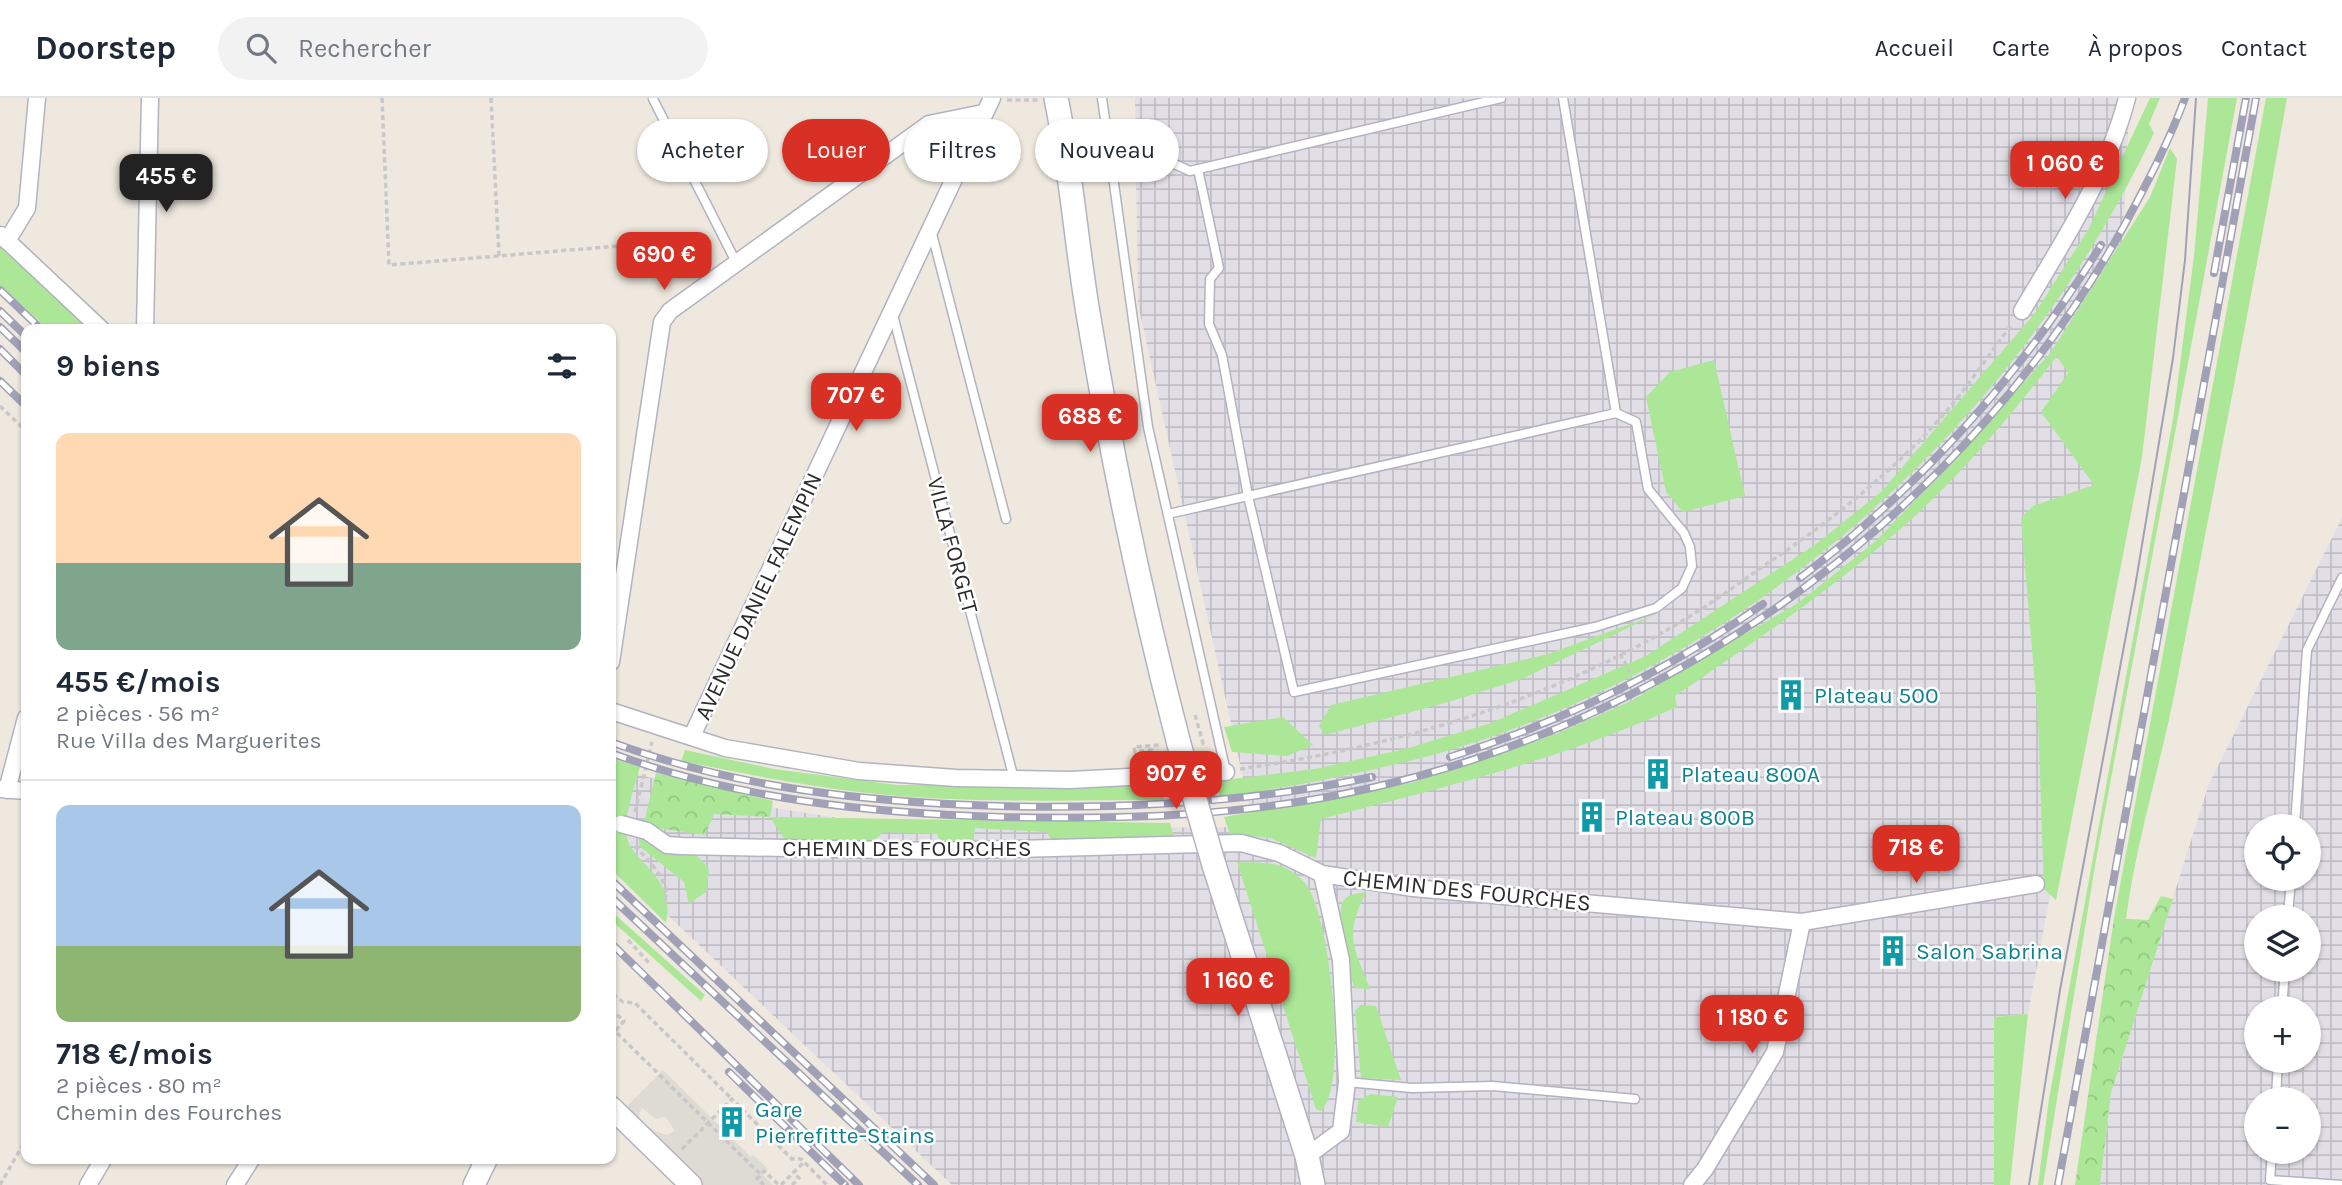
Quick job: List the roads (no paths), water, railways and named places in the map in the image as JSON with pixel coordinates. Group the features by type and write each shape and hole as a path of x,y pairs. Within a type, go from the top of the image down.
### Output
{"main road":[{"path":"1057,100 1087,310 1168,745 1214,865 1307,1156 1313,1185"}],"street":[{"path":"37,98 27,208 4,237 96,324"},
{"path":"145,324 150,98"},
{"path":"2022,311 2079,216 2111,145 2127,98"},
{"path":"616,628 660,330 670,311 929,124 989,104"},
{"name":"AVENUE DANIEL FALEMPIN","path":"692,736 989,104"},
{"path":"616,713 725,748 859,771 1014,779 1082,779 1226,772"},
{"path":"21,733 3,789 21,791"},
{"name":"CHEMIN DES FOURCHES","path":"616,823 647,831 667,845 681,846 936,851 1241,843 1279,853 1322,874 1413,888 1802,922 2036,884"},
{"path":"1307,1156 1341,1131 1347,1082 1341,960 1322,874"},
{"path":"1692,1185 1705,1169 1775,1052 1802,922"},
{"path":"616,1112 691,1185"},
{"path":"88,1185 100,1164"},
{"path":"235,1185 248,1164"},
{"path":"474,1185 484,1164"}],"lane":[{"path":"1102,98 1105,119"},
{"path":"1179,166 1189,171 1501,98"},
{"path":"1563,98 1616,413"},
{"path":"653,99 736,262"},
{"path":"1168,514 1248,496 1616,413 1636,422 1648,489 1684,533 1692,566 1682,588 1656,608 1595,627 1294,691 1248,496 1222,355 1209,324 1210,278 1219,268 1198,169"},
{"path":"1114,182 1148,427 1226,772"},
{"path":"931,228 1006,519"},
{"name":"VILLA FORGET","path":"892,312 1014,779"},
{"path":"2296,814 2307,650 2342,578"},
{"path":"1347,1082 1412,1088 1493,1086 1635,1099"},
{"path":"2271,1164 2270,1181 2342,1185"}],"tram line":[{"path":"2029,1185 2060,990 2135,587 2173,358 2185,260 2196,98"}],"railway":[{"path":"616,755 706,782 802,801 851,807 1000,817 1094,818 1189,814 1282,804 1375,787 1491,754 1602,708 1708,652 1808,585 1901,508 1985,422 2060,328 2124,226 2149,179 2185,98"},
{"path":"2214,273 2246,98"},
{"path":"2058,1185 2256,98"},
{"path":"1800,578 1887,505 1966,425 2038,339 2101,245"},
{"path":"0,290 36,324"},
{"path":"0,311 21,331"},
{"path":"0,327 21,347"},
{"path":"0,349 21,370"},
{"path":"0,381 21,401"},
{"path":"1450,757 1573,711 1651,673 1763,604"},
{"path":"616,744 705,771 801,790 948,804 1138,805 1279,793 1372,777"},
{"path":"616,885 934,1185"},
{"path":"616,902 918,1185"},
{"path":"616,948 859,1185"},
{"path":"729,1072 845,1185"}],"place":[{"name":"Plateau 500","path":"1791,695"},
{"name":"Plateau 800A","path":"1658,774"},
{"name":"Plateau 800B","path":"1592,817"},
{"name":"Salon Sabrina","path":"1893,951"},
{"name":"Gare Pierrefitte-Stains","path":"732,1122"}]}
